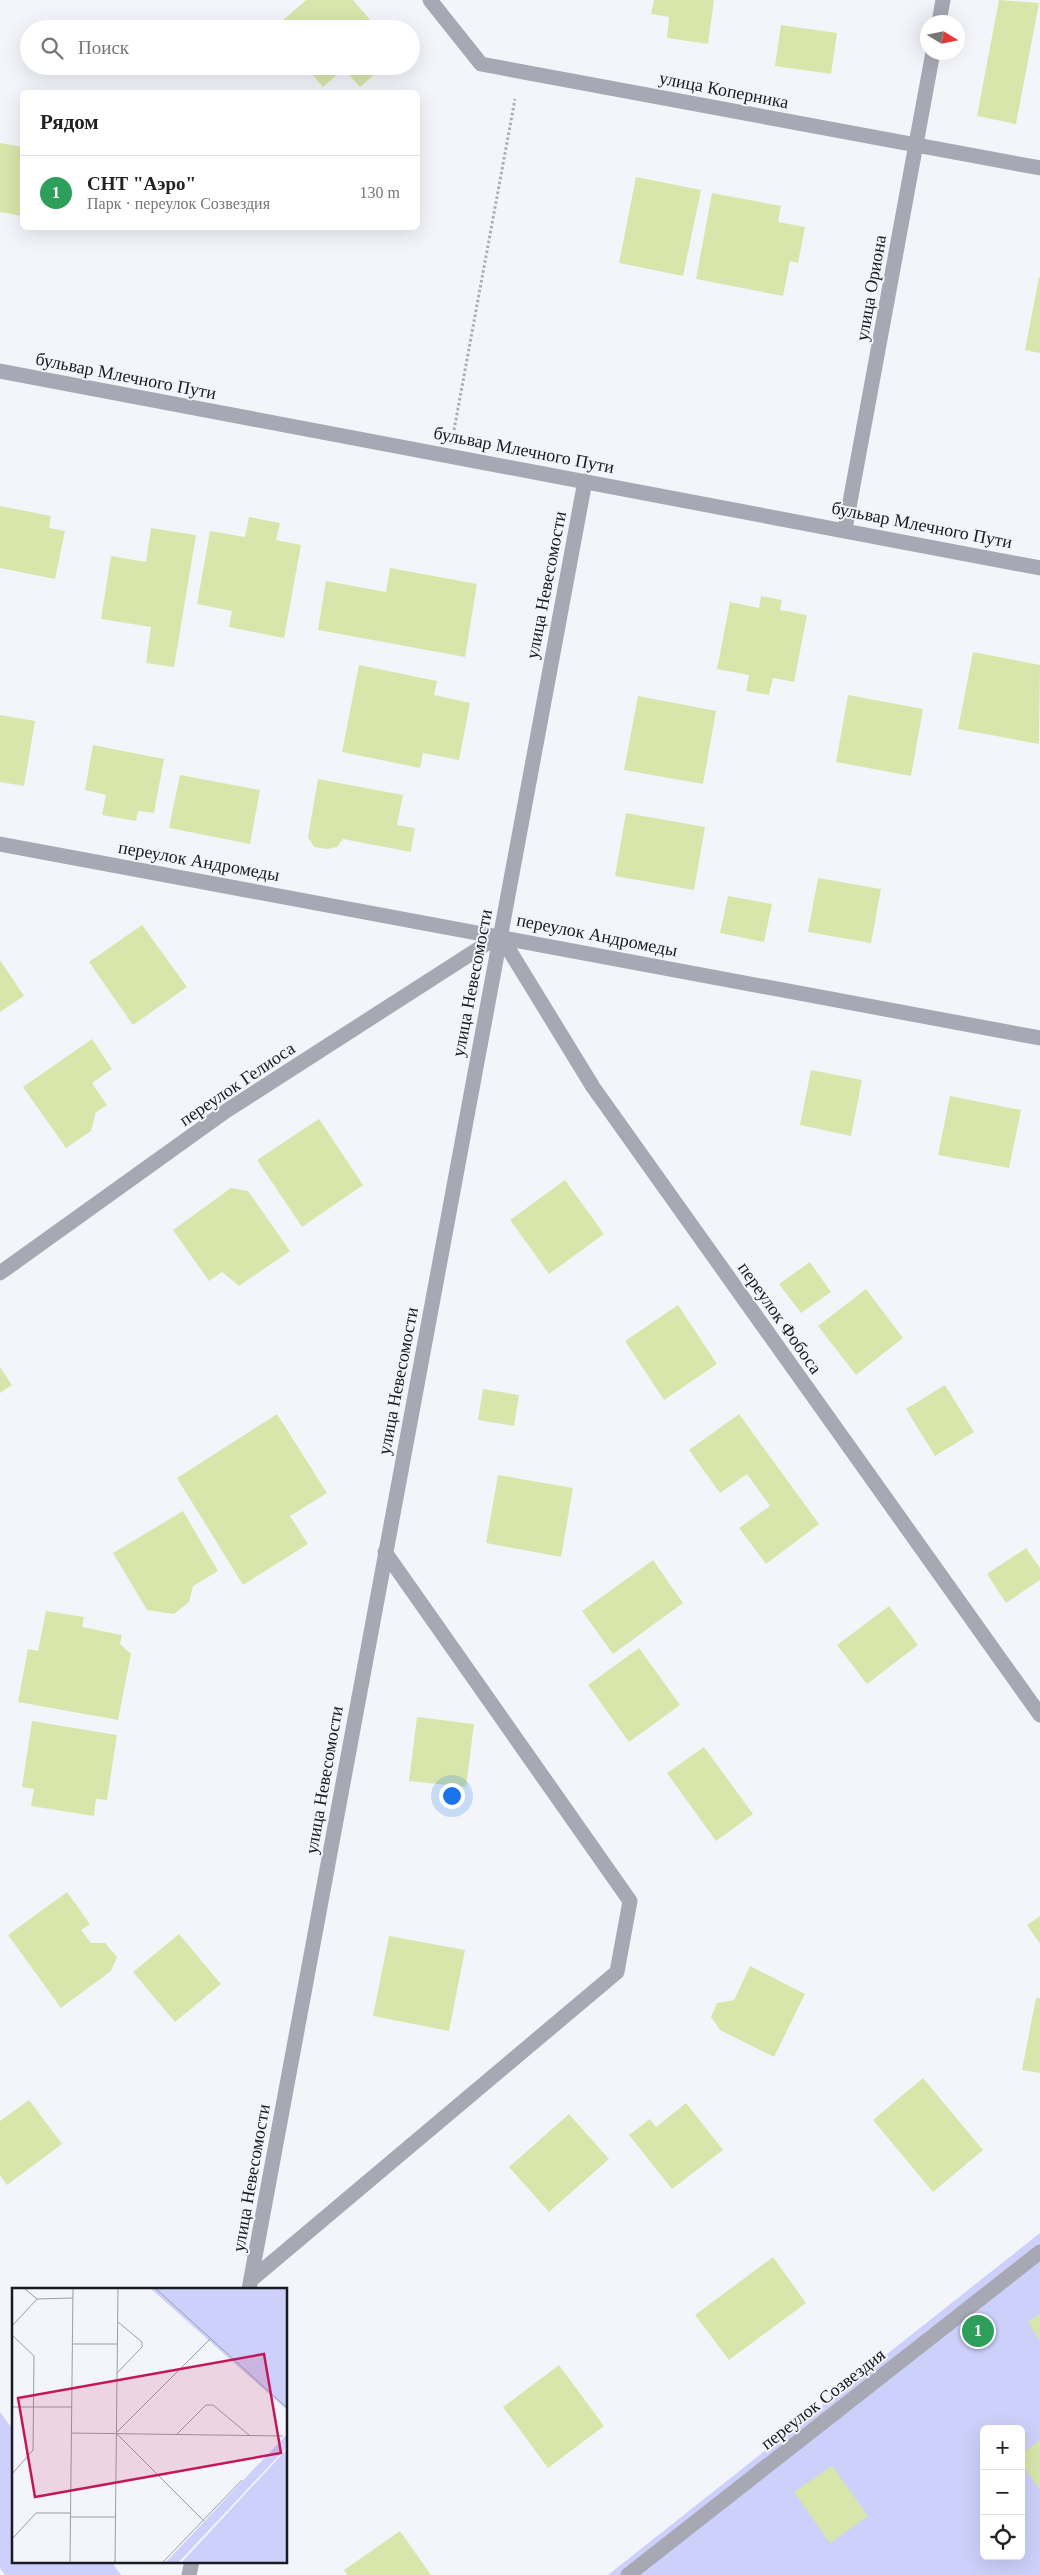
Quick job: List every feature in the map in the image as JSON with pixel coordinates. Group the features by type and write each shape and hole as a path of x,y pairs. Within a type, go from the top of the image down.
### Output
{"street":[{"name":"улица Коперника","path":"430,0 481,64 1040,168"},
{"path":"940,15 943,0"},
{"name":"улица Ориона","path":"845,530 932,60"},
{"name":"бульвар Млечного Пути","path":"0,371 1040,568"},
{"name":"улица Невесомости","path":"250,2285 585,481"},
{"name":"переулок Андромеды","path":"0,844 500,935 1040,1038"},
{"name":"переулок Гелиоса","path":"0,1273 226,1111 500,935"},
{"name":"переулок Фобоса","path":"500,935 594,1087 1040,1715"},
{"path":"250,2285 617,1972 619,1963 630,1901 385,1552"},
{"name":"переулок Созвездия","path":"628,2575 1040,2252"},
{"path":"189,2575 192,2562"}],"path":[{"path":"450,455 520,71"}],"shaded area":[{"path":"1040,2233 1040,2575 608,2575"},
{"path":"0,2412 12,2428 12,2562 112,2562 121,2575 5,2575 0,2568"}],"building":[{"path":"306,0 353,0 370,20 283,20"},
{"path":"654,0 714,0 708,44 667,38 669,17 651,14"},
{"path":"999,0 1039,3 1016,124 977,116"},
{"path":"781,25 837,33 831,74 775,66"},
{"path":"313,75 337,75 323,87"},
{"path":"349,75 374,75 360,87"},
{"path":"0,143 20,147 20,216 0,212"},
{"path":"636,177 701,190 683,276 619,263"},
{"path":"712,193 781,206 778,222 805,227 798,263 790,261 783,296 696,279"},
{"path":"1040,277 1040,353 1025,350"},
{"path":"0,506 51,516 49,528 65,531 55,579 0,568"},
{"path":"249,517 280,523 276,540 301,545 284,638 229,627 232,611 197,604 210,531 245,537"},
{"path":"151,528 196,535 174,667 146,663 151,627 101,619 111,556 146,562"},
{"path":"390,568 477,584 465,657 318,630 326,581 386,592"},
{"path":"761,596 782,600 780,610 807,615 794,682 773,678 769,695 746,691 749,675 717,669 730,602 759,608"},
{"path":"973,652 1040,665 1039,744 958,729"},
{"path":"359,665 437,681 434,695 470,703 459,760 423,753 420,768 342,752"},
{"path":"848,695 923,709 911,776 836,762"},
{"path":"638,696 716,711 703,784 624,770"},
{"path":"0,715 35,721 24,786 0,782"},
{"path":"93,745 164,759 154,813 138,811 136,821 102,815 106,795 85,790"},
{"path":"180,775 260,790 250,844 169,828"},
{"path":"318,779 403,795 397,825 415,828 411,852 343,839 337,847 327,849 314,847 308,837"},
{"path":"626,813 705,827 694,890 615,876"},
{"path":"818,878 881,889 871,943 808,932"},
{"path":"728,896 772,904 764,942 720,933"},
{"path":"142,925 187,987 133,1025 89,962"},
{"path":"0,960 24,996 0,1012"},
{"path":"92,1039 112,1069 92,1083 107,1105 96,1112 91,1131 66,1148 23,1087"},
{"path":"811,1070 862,1080 851,1136 800,1125"},
{"path":"950,1096 1021,1110 1009,1168 938,1155"},
{"path":"319,1119 363,1185 302,1227 257,1160"},
{"path":"565,1180 604,1234 549,1274 510,1220"},
{"path":"231,1188 248,1191 290,1251 239,1286 222,1272 209,1281 173,1230"},
{"path":"810,1262 831,1292 801,1313 779,1284"},
{"path":"866,1289 903,1338 856,1375 818,1326"},
{"path":"678,1305 717,1364 664,1400 625,1341"},
{"path":"0,1367 12,1385 0,1393"},
{"path":"945,1385 974,1432 935,1456 906,1409"},
{"path":"483,1389 519,1395 514,1426 478,1420"},
{"path":"277,1414 327,1493 290,1516 308,1544 243,1585 177,1478"},
{"path":"739,1414 819,1524 766,1564 739,1528 770,1506 747,1474 720,1493 689,1450"},
{"path":"498,1475 573,1488 561,1557 486,1543"},
{"path":"183,1511 218,1571 193,1586 189,1602 174,1614 147,1610 113,1553"},
{"path":"1026,1548 1040,1568 1040,1580 1006,1603 987,1574"},
{"path":"653,1560 683,1603 613,1654 582,1611"},
{"path":"889,1606 918,1645 867,1684 837,1645"},
{"path":"46,1611 84,1617 82,1627 122,1635 120,1644 131,1654 118,1720 18,1702 28,1649 38,1651"},
{"path":"639,1648 680,1705 629,1742 588,1685"},
{"path":"417,1717 474,1724 466,1787 409,1781"},
{"path":"32,1721 117,1735 107,1800 96,1799 94,1816 31,1806 34,1789 22,1787"},
{"path":"704,1747 753,1814 716,1841 667,1773"},
{"path":"67,1892 90,1924 81,1930 91,1943 105,1943 117,1957 111,1971 61,2008 8,1935"},
{"path":"1040,1916 1040,1944 1027,1925"},
{"path":"179,1934 221,1984 175,2022 133,1972"},
{"path":"389,1936 465,1950 449,2031 373,2016"},
{"path":"750,1966 805,1994 774,2057 720,2030 711,2017 717,2003 734,2000"},
{"path":"1036,1998 1040,1998 1040,2073 1022,2070"},
{"path":"923,2078 983,2150 933,2192 873,2120"},
{"path":"29,2100 62,2144 7,2185 0,2175 0,2121"},
{"path":"686,2103 723,2150 672,2189 629,2135 650,2119 656,2127"},
{"path":"569,2114 609,2159 549,2212 509,2167"},
{"path":"773,2257 806,2303 729,2360 695,2315"},
{"path":"1040,2314 1040,2340 1028,2322"},
{"path":"559,2365 604,2426 548,2468 503,2407"},
{"path":"1040,2440 1040,2489 1025,2469 1025,2451"},
{"path":"832,2466 868,2516 830,2543 794,2492"},
{"path":"400,2531 431,2575 347,2575 344,2570"}],"place":[{"name":"СНТ \"Аэро\"","path":"978,2331"}]}
